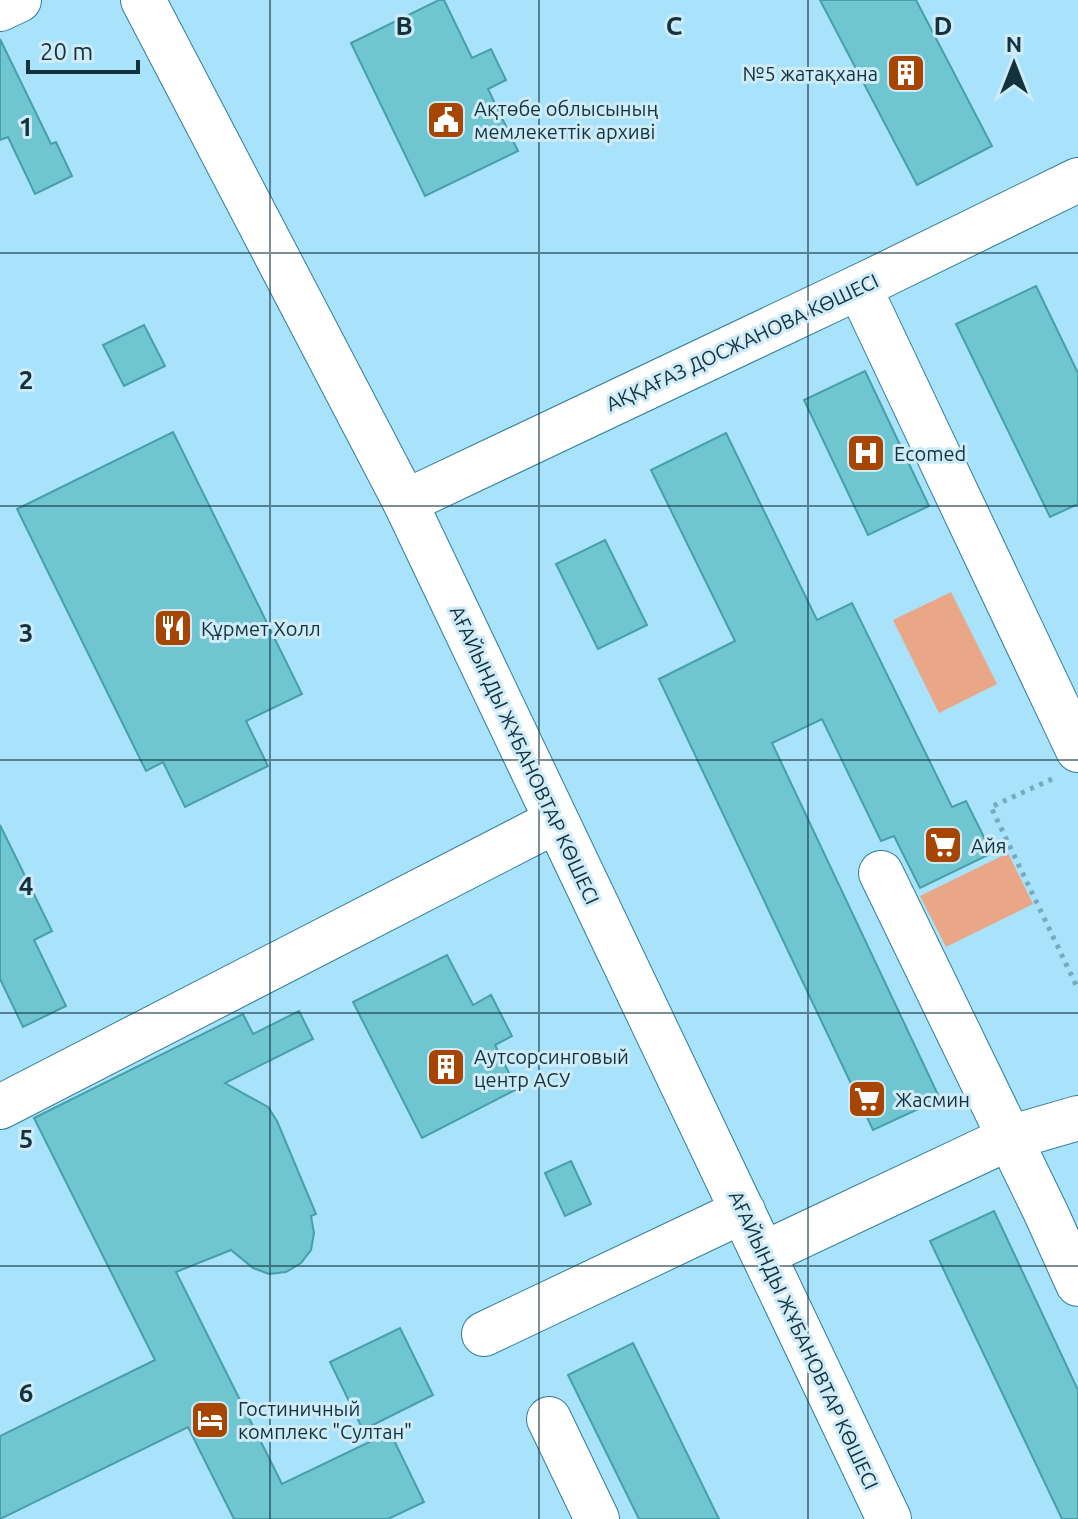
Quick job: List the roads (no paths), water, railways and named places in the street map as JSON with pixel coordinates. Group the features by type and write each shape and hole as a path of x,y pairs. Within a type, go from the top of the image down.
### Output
{"street":[{"path":"0,9 19,0"},
{"name":"АҒАЙЫНДЫ ЖҰБАНОВТАР КӨШЕСІ","path":"143,0 405,502 889,1519"},
{"name":"АҚҚАҒАЗ ДОСЖАНОВА КӨШЕСІ","path":"405,502 1078,180"},
{"path":"859,287 1071,762"},
{"path":"0,1107 556,821"},
{"path":"881,873 1078,1284"},
{"path":"763,1254 1009,1138 1078,1118"},
{"path":"484,1334 743,1211"},
{"path":"549,1419 597,1519"}],"place":[{"name":"№5 жатақхана","path":"906,73"},
{"name":"Ақтөбе облысының мемлекеттік архиві","path":"446,120"},
{"name":"Ecomed","path":"866,453"},
{"name":"Құрмет Холл","path":"173,628"},
{"name":"Айя","path":"943,845"},
{"name":"Аутсорсинговый центр АСУ","path":"446,1067"},
{"name":"Жасмин","path":"867,1099"},
{"name":"Гостиничный комплекс \"Султан\"","path":"210,1420"}]}
